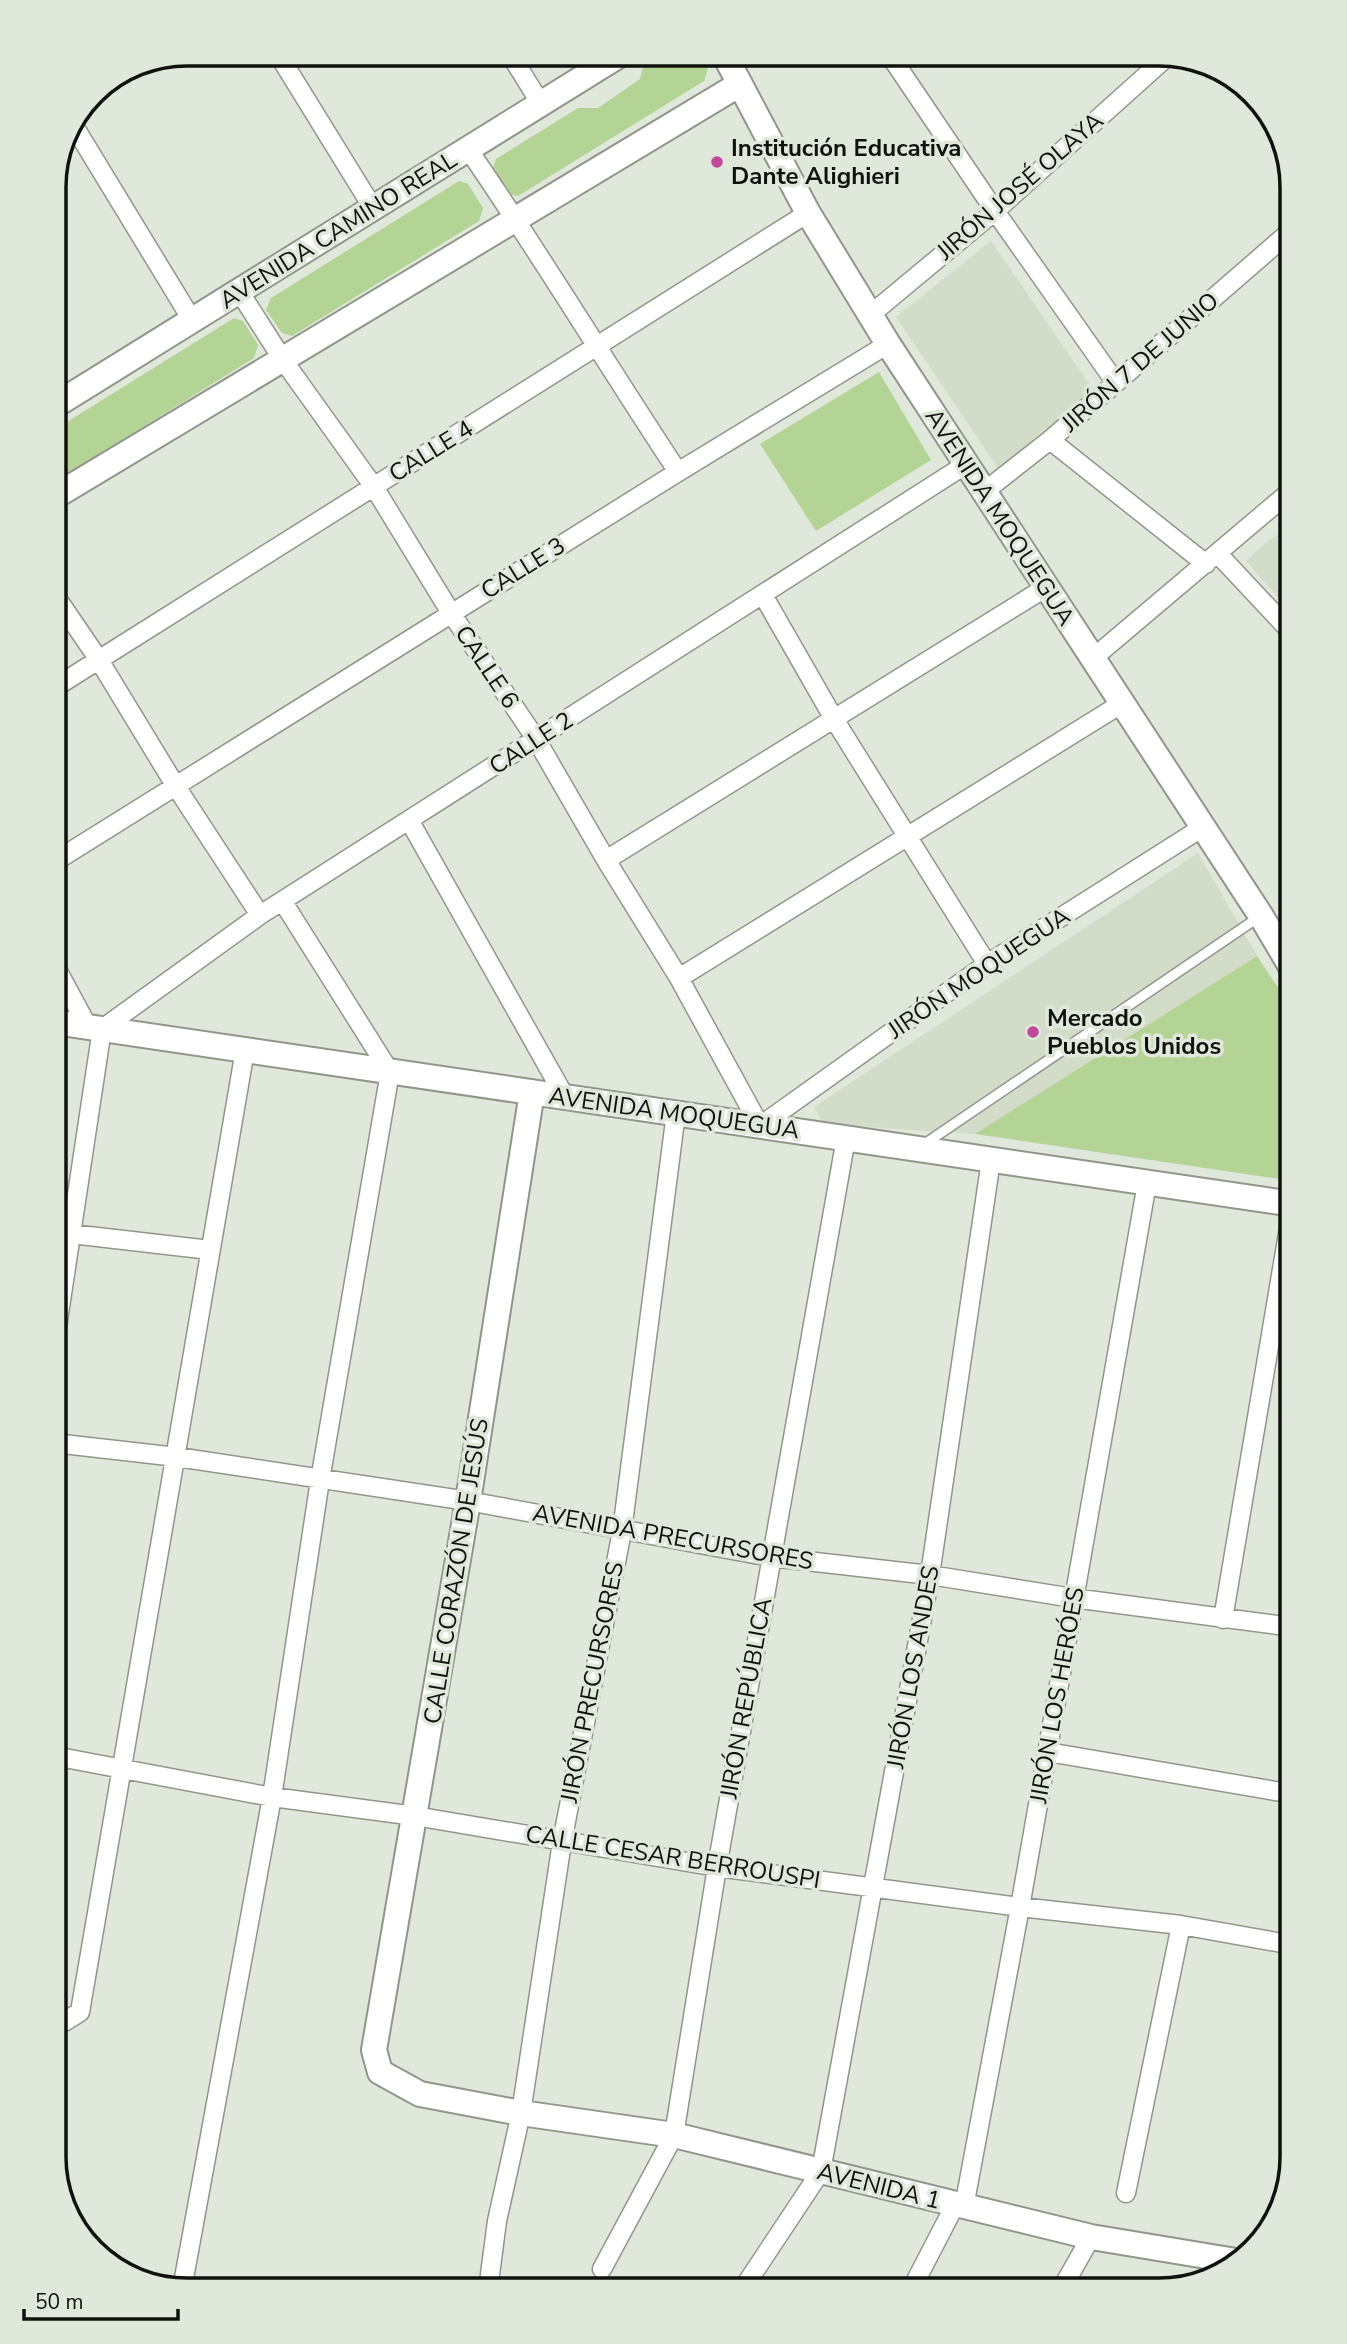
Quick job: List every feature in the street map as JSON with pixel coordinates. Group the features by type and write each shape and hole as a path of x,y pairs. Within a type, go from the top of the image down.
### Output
{"street":[{"path":"285,66 373,208"},
{"path":"518,66 541,104"},
{"name":"AVENIDA CAMINO REAL","path":"67,398 601,66"},
{"name":"AVENIDA MOQUEGUA","path":"731,67 808,213 888,344 1280,948"},
{"path":"898,67 1116,383"},
{"name":"JIRÓN JOSÉ OLAYA","path":"870,315 995,211 1155,67"},
{"path":"67,489 740,84"},
{"path":"79,134 192,320"},
{"path":"468,149 678,471"},
{"name":"CALLE 4","path":"67,680 808,213"},
{"name":"JIRÓN 7 DE JUNIO","path":"985,491 1050,440 1280,240"},
{"name":"CALLE 6","path":"239,291 283,360 374,487 451,613 536,739 679,978 760,1126"},
{"name":"CALLE 3","path":"67,854 678,471 888,344"},
{"path":"1050,440 1212,559 1280,622"},
{"name":"CALLE 2","path":"95,1028 260,915 965,465"},
{"path":"1093,659 1280,500"},
{"path":"606,860 1045,588"},
{"path":"763,595 834,719 988,964"},
{"path":"67,613 260,915"},
{"path":"679,978 1121,704"},
{"path":"409,820 565,1097"},
{"name":"JIRÓN MOQUEGUA","path":"760,1126 988,964 1203,827"},
{"path":"184,2277 272,1797 320,1480 390,1072 283,902"},
{"path":"66,1205 95,1028 67,984"},
{"name":"AVENIDA MOQUEGUA","path":"67,1024 1280,1202"},
{"path":"66,2021 80,2012 245,1050"},
{"name":"CALLE CORAZÓN DE JESÚS","path":"374,2050 468,1501 532,1092"},
{"name":"JIRÓN PRECURSORES","path":"490,2277 497,2221 521,2113 562,1842 621,1531 676,1114"},
{"name":"JIRÓN REPÚBLICA","path":"602,2269 674,2135 717,1867 846,1138"},
{"name":"JIRÓN LOS ANDES","path":"821,2171 930,1575 991,1160"},
{"name":"JIRÓN LOS HERÓES","path":"918,2278 959,2206 1020,1907 1147,1182"},
{"path":"66,1234 210,1250"},
{"path":"1223,1619 1280,1281"},
{"name":"AVENIDA PRECURSORES","path":"66,1444 177,1457 468,1501 771,1557 930,1575 1073,1598 1280,1626"},
{"path":"1048,1752 1280,1792"},
{"name":"CALLE CESAR BERROUSPI","path":"66,1758 272,1797 415,1816 717,1867 1020,1907 1181,1925 1280,1943"},
{"path":"1126,2193 1181,1925"},
{"name":"AVENIDA 1","path":"374,2050 380,2072 419,2094 521,2113 674,2135 1091,2237 1224,2259"},
{"path":"750,2278 821,2171"},
{"path":"1068,2278 1091,2237"}],"lane":[{"path":"916,1149 1261,916"}],"shaded area":[{"path":"991,241 1094,391 998,468 896,317"},
{"path":"1280,534 1280,599 1246,561"},
{"name":"Mercado Pueblos Unidos","path":"1198,853 1257,956 975,1134 824,1124 814,1107"}],"green space":[{"path":"643,67 708,68 704,81 518,196 507,194 492,171 496,159 578,108 598,108 640,79"},
{"path":"459,181 468,184 483,208 479,221 292,336 282,333 266,310 271,298"},
{"path":"234,318 243,321 258,345 254,358 67,474 67,422"},
{"path":"879,372 931,460 816,531 760,444"},
{"path":"1257,956 1280,990 1280,1179 975,1134"}],"place":[{"name":"Institución Educativa Dante Alighieri","path":"717,162"},
{"name":"Mercado Pueblos Unidos","path":"1033,1032"}]}
